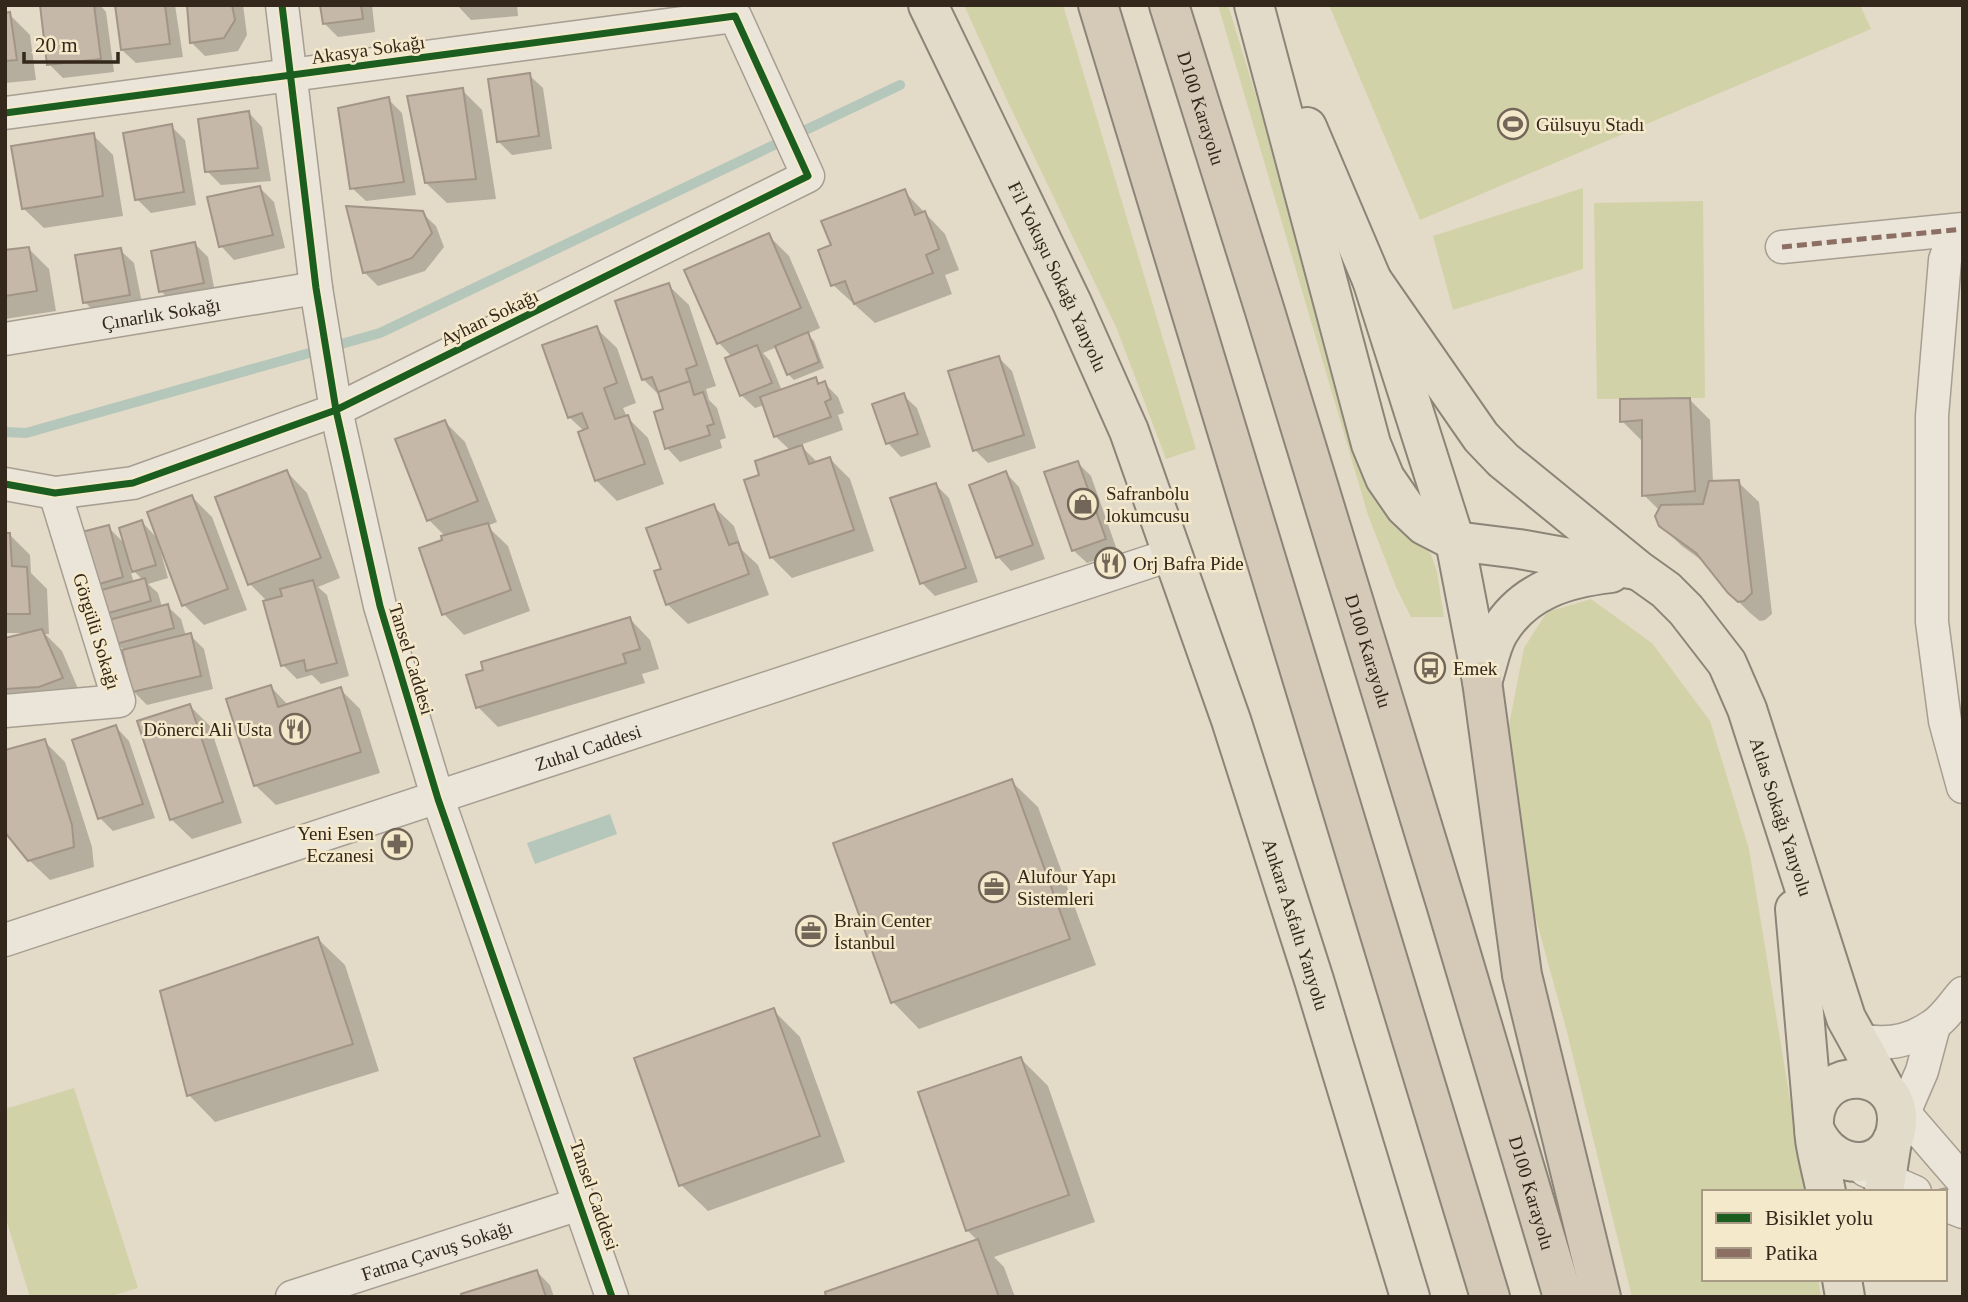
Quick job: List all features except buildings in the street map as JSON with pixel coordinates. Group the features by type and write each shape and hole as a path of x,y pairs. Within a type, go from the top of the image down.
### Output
{"highway":[{"path":"1097,5 1490,1297"},
{"name":"D100 Karayolu","path":"1168,5 1447,906 1563,1297"},
{"path":"1482,681 1522,975 1601,1297"}],"main road":[{"name":"Fil Yokuşu Sokağı Yanyolu","path":"928,5 1078,316 1129,431 1173,554"},
{"path":"1254,5 1371,444 1385,478 1405,507 1424,525 1455,541 1519,549 1638,570"},
{"path":"1263,5 1302,116 1372,280 1455,541 1482,681"},
{"name":"Atlas Sokağı Yanyolu","path":"1372,280 1481,437 1503,460 1665,590 1686,610 1727,663 1747,709 1846,1018 1893,1111"},
{"name":"Ankara Asfaltı Yanyolu","path":"1173,554 1231,720 1306,954 1410,1297"},
{"path":"1482,681 1499,632 1522,605 1548,587 1576,577 1638,570"},
{"path":"1789,840 1814,1128 1834,1176 1883,1152 1893,1111"},
{"path":"1814,1128 1818,1102 1825,1091 1835,1083 1861,1078 1873,1082 1893,1111 1895,1187"}],"street":[{"name":"Tansel Caddesi","path":"282,5 316,288 336,410 380,606 438,799 582,1203 612,1297"},
{"name":"Akasya Sokağı","path":"5,113 735,16"},
{"name":"Ayhan Sokağı","path":"5,484 55,493 134,483 336,410 808,176 735,16"},
{"path":"1782,247 1959,230"},
{"path":"1959,230 1945,260 1932,416 1932,622 1945,721 1963,788"},
{"name":"Çınarlık Sokağı","path":"5,339 316,288"},
{"name":"Görgülü Sokağı","path":"5,711 119,701 55,493"},
{"name":"Zuhal Caddesi","path":"5,940 1173,554"},
{"path":"1857,1040 1875,1044 1898,1042 1934,1026 1963,993"},
{"path":"1934,1026 1923,1071 1893,1111 1963,1181"},
{"path":"1834,1176 1895,1187"},
{"name":"Fatma Çavuş Sokağı","path":"292,1297 582,1203"}],"green space":[{"path":"964,5 1063,5 1196,449 1166,459 1117,329"},
{"path":"1218,5 1228,5 1289,204 1399,515 1431,554 1437,572 1444,617 1411,617 1396,587 1368,515"},
{"name":"Gülsuyu Stadı","path":"1329,5 1860,5 1871,29 1420,220"},
{"path":"1583,188 1583,269 1453,310 1433,236"},
{"path":"1703,201 1705,398 1597,399 1594,203"},
{"path":"1591,599 1652,643 1710,721 1749,849 1805,1190 1702,1190 1702,1281 1818,1281 1821,1297 1632,1297 1567,1032 1530,897 1507,735 1524,648 1547,612"},
{"path":"74,1088 138,1288 108,1297 30,1297 5,1216 5,1109"}],"shaded area":[{"path":"610,814 617,834 535,864 527,843"}],"waterway":[{"path":"5,432 26,433 380,333 900,85"}],"marked path":[{"path":"1782,247 1963,229"}],"cycle path":[{"path":"282,5 316,288 336,410 380,606 438,799 612,1297"},
{"path":"5,113 735,16 808,176 336,410 133,483 55,493 5,484"}],"place":[{"name":"Gülsuyu Stadı","path":"1513,124"},
{"name":"Safranbolu lokumcusu","path":"1083,504"},
{"name":"Orj Bafra Pide","path":"1110,563"},
{"name":"Emek","path":"1430,668"},
{"name":"Dönerci Ali Usta","path":"295,729"},
{"name":"Yeni Esen Eczanesi","path":"397,844"},
{"name":"Alufour Yapı Sistemleri","path":"994,887"},
{"name":"Brain Center İstanbul","path":"811,931"}]}
